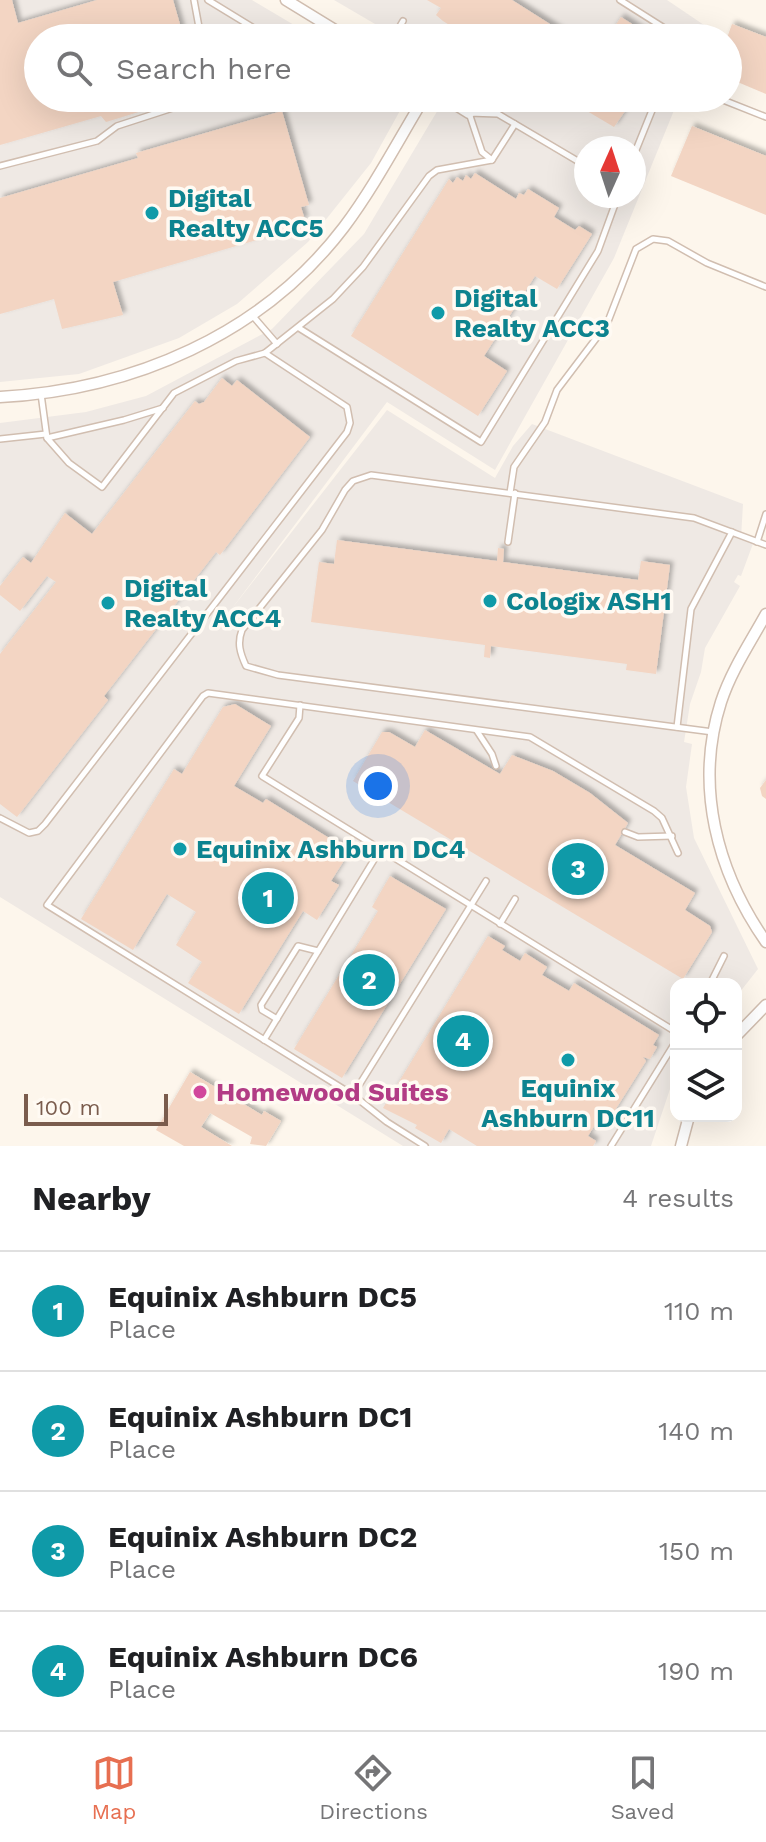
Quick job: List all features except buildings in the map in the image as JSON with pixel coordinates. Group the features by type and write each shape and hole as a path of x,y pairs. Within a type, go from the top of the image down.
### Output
{"street":[{"path":"286,0 325,24"},
{"path":"0,397 41,394 101,383 156,367 205,344 251,314 292,282 345,225 415,112"},
{"path":"766,614 734,671 721,702 713,732 710,790 716,841 742,904 766,942"},
{"path":"742,1030 766,1005"},
{"path":"681,1146 687,1122"}],"lane":[{"path":"194,0 198,24"},
{"path":"208,0 247,24"},
{"path":"620,0 658,24"},
{"path":"742,108 766,117"},
{"path":"0,166 97,141 117,126 160,112"},
{"path":"642,136 651,112"},
{"path":"492,160 482,152 469,113 498,114 574,159"},
{"path":"41,394 46,436 69,463 102,487 174,393 236,361 265,353 299,328 333,299 363,267 429,176 437,170 492,160 515,124"},
{"path":"299,328 481,442 598,251 614,208"},
{"path":"508,542 514,467 545,422 557,390 607,324 636,249 653,239 668,241 707,263 766,287"},
{"path":"251,314 277,344"},
{"path":"0,818 29,833 38,831 45,824 347,432 350,423 347,407 265,353"},
{"path":"0,439 46,436 124,420 164,407"},
{"path":"713,732 278,675 246,666 239,646 242,630 322,530 345,490 362,476 385,474 694,518 766,545"},
{"path":"757,542 766,514"},
{"path":"677,727 691,609 732,531"},
{"path":"425,1146 353,1095 47,905 203,696 208,693 530,737 654,811 662,818 678,853"},
{"path":"300,705 299,718 262,776 670,1028"},
{"path":"476,730 496,766"},
{"path":"625,832 638,837 672,836"},
{"path":"264,1040 380,850"},
{"path":"353,1095 486,881"},
{"path":"500,924 515,899"},
{"path":"277,1019 262,1010 261,1005 298,946 318,951"},
{"path":"713,978 724,956"},
{"path":"611,1146 670,1050"}],"shaded area":[{"path":"0,0 252,0 292,24 24,24 24,112 399,112 371,163 308,242 237,304 179,338 79,374 0,382"},
{"path":"334,0 667,0 703,24 375,24"},
{"path":"437,112 673,112 646,179 646,136 574,136 574,208 634,208 614,258 495,470 387,402 230,611 387,410 495,478 513,446 532,424 743,504 741,538 754,541 741,576 738,575 734,582 740,586 705,648 690,704 684,742 692,744 686,787 694,838 758,969 742,989 742,978 670,978 670,1089 651,1146 403,1146 0,897 0,423 86,412 146,396 272,329 364,234"}],"place":[{"name":"Digital Realty ACC5","path":"152,213"},
{"name":"Digital Realty ACC3","path":"438,313"},
{"name":"Cologix ASH1","path":"490,601"},
{"name":"Digital Realty ACC4","path":"108,603"},
{"name":"Equinix Ashburn DC4","path":"180,849"},
{"name":"Equinix Ashburn DC2","path":"578,869"},
{"name":"Equinix Ashburn DC5","path":"268,898"},
{"name":"Equinix Ashburn DC1","path":"369,980"},
{"name":"Equinix Ashburn DC6","path":"463,1041"},
{"name":"Equinix Ashburn DC11","path":"568,1060"},
{"name":"Homewood Suites","path":"200,1092"}]}
